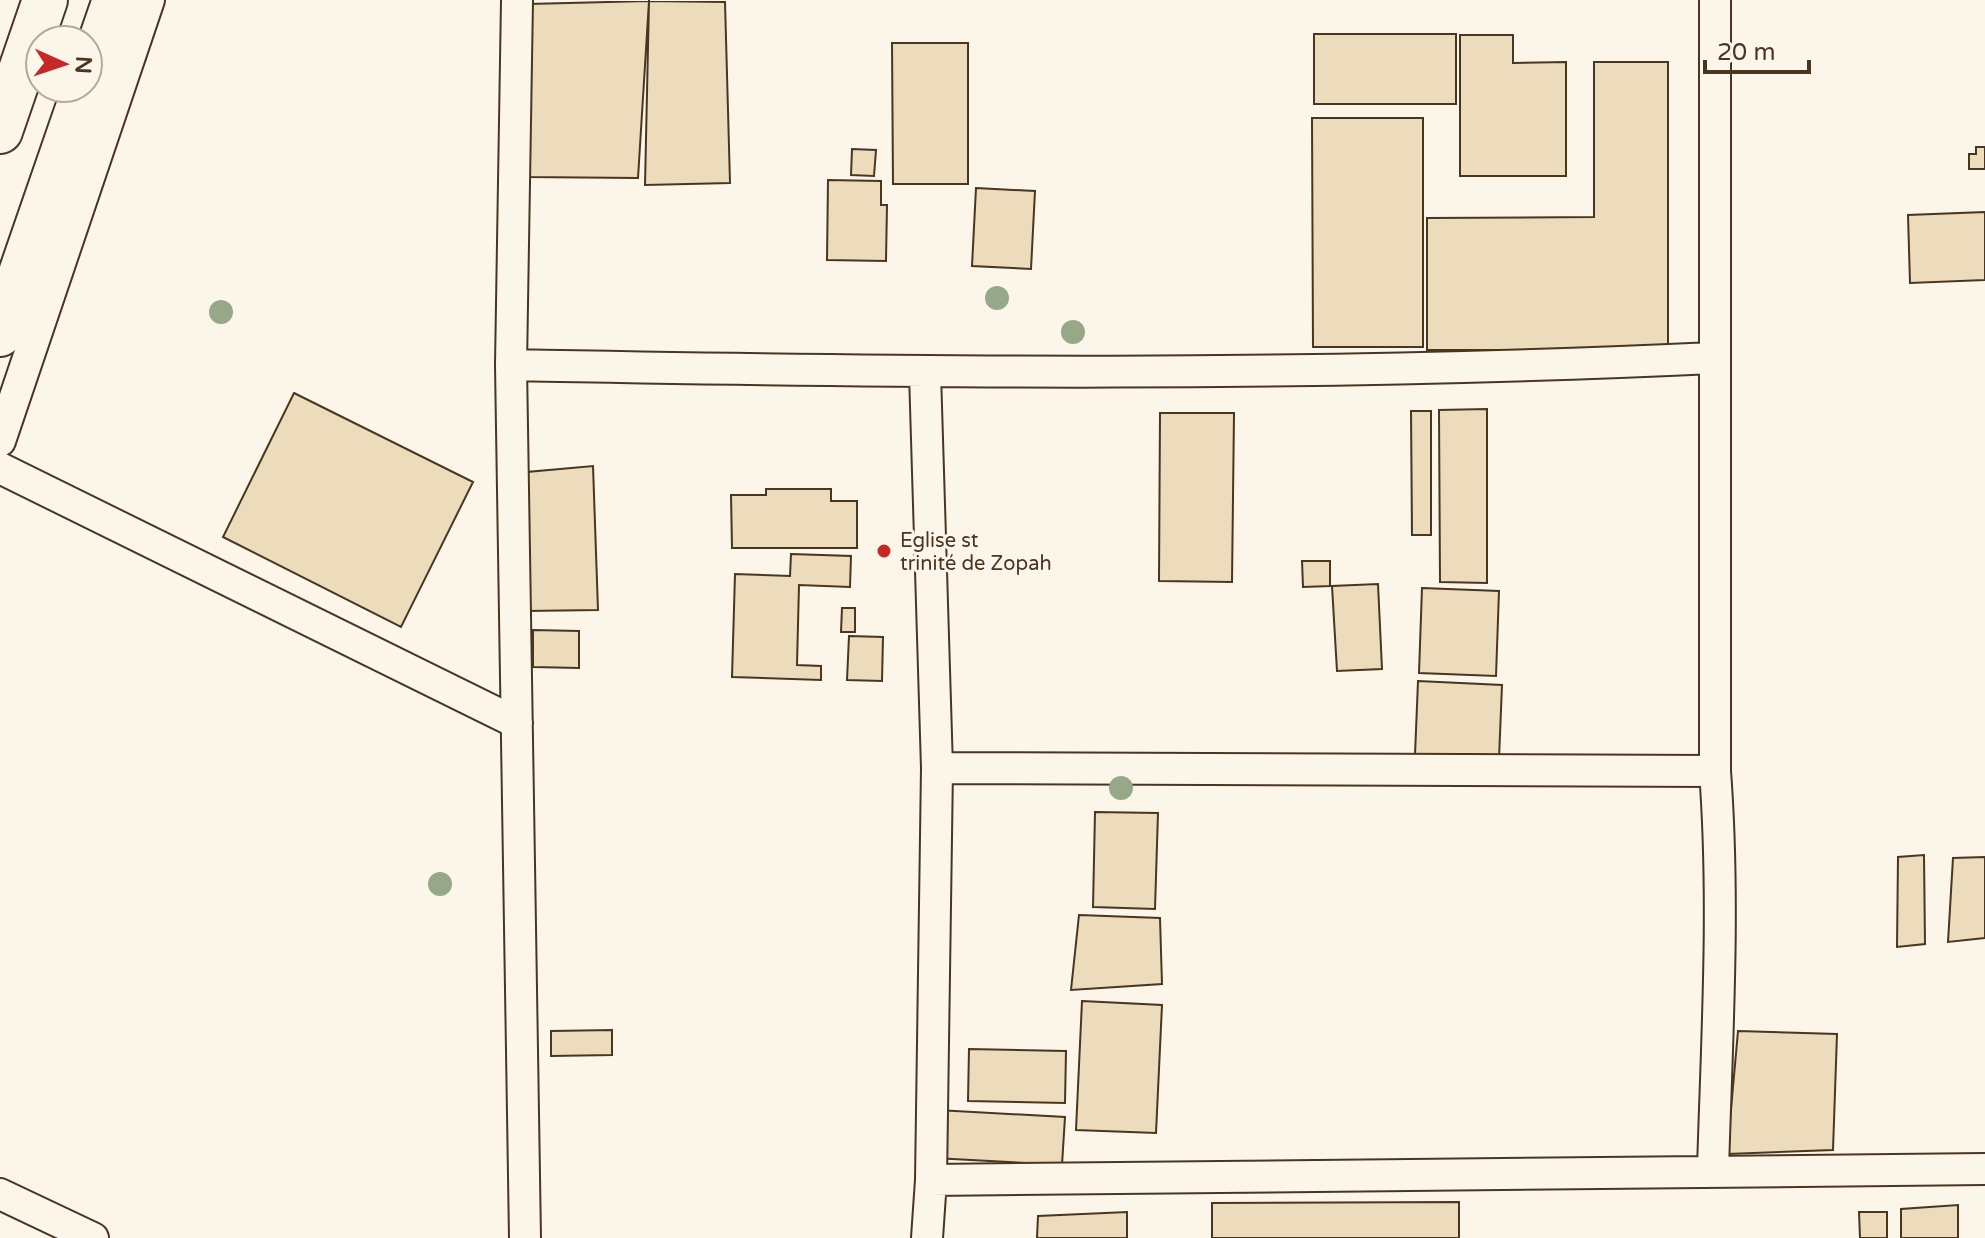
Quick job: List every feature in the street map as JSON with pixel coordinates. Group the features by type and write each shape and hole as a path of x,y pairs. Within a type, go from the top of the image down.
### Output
{"main road":[{"path":"0,131 45,0"},
{"path":"104,32 115,0"},
{"path":"0,334 79,104"}],"street":[{"path":"0,441 149,0"},
{"path":"517,0 511,365 525,1238"},
{"path":"1713,1169 1720,970 1720,837 1715,771 1715,0"},
{"path":"511,365 925,373 1544,366 1713,358"},
{"path":"925,373 937,768 931,1180 927,1238"},
{"path":"0,468 517,723"},
{"path":"937,768 1715,771"},
{"path":"931,1180 1713,1169 1985,1169"},
{"path":"0,1194 93,1238"}],"building":[{"path":"649,1 725,2 730,183 645,185"},
{"path":"649,1 638,178 525,177 528,4"},
{"path":"1314,34 1456,34 1456,104 1314,104"},
{"path":"1460,35 1513,35 1513,63 1566,62 1566,176 1460,176"},
{"path":"892,43 968,43 968,184 893,184"},
{"path":"1594,62 1668,62 1668,350 1427,350 1427,218 1594,217"},
{"path":"1312,118 1423,118 1423,347 1313,347"},
{"path":"1976,147 1985,147 1985,169 1969,169 1969,154 1976,154"},
{"path":"852,149 876,150 874,176 851,175"},
{"path":"828,180 881,181 881,205 887,205 886,261 827,260"},
{"path":"976,188 1035,191 1031,269 972,266"},
{"path":"1985,212 1985,280 1910,283 1908,215"},
{"path":"294,393 473,482 401,627 223,537"},
{"path":"1487,409 1487,583 1440,582 1439,410"},
{"path":"1411,411 1431,411 1431,535 1412,535"},
{"path":"1160,413 1234,413 1232,582 1159,581"},
{"path":"593,466 598,610 525,611 527,472"},
{"path":"766,489 831,489 831,501 857,501 857,548 732,548 731,495 766,495"},
{"path":"791,554 851,556 850,587 799,585 797,665 821,666 821,680 732,677 735,574 790,576"},
{"path":"1302,561 1330,561 1330,586 1303,587"},
{"path":"1378,584 1382,669 1337,671 1332,586"},
{"path":"1422,588 1499,591 1496,676 1419,673"},
{"path":"842,608 855,608 855,632 841,632"},
{"path":"533,630 579,631 579,668 533,667"},
{"path":"849,636 883,637 882,681 847,680"},
{"path":"1418,681 1502,685 1499,759 1415,755"},
{"path":"1095,812 1158,813 1155,909 1093,907"},
{"path":"1924,855 1925,944 1897,947 1898,857"},
{"path":"1985,857 1985,938 1948,942 1953,858"},
{"path":"1079,915 1160,918 1162,984 1071,990"},
{"path":"1082,1001 1162,1005 1156,1133 1076,1130"},
{"path":"612,1030 612,1055 551,1056 551,1031"},
{"path":"1738,1031 1837,1034 1833,1150 1727,1154"},
{"path":"969,1049 1066,1051 1065,1103 968,1101"},
{"path":"937,1110 1065,1117 1062,1165 934,1158"},
{"path":"1459,1202 1459,1238 1212,1238 1212,1203"},
{"path":"1958,1205 1958,1238 1901,1238 1901,1209"},
{"path":"1127,1212 1127,1238 1037,1238 1038,1216"},
{"path":"1859,1212 1887,1212 1887,1238 1860,1238"}],"place":[{"name":"Eglise st trinité de Zopah","path":"884,551"}]}
